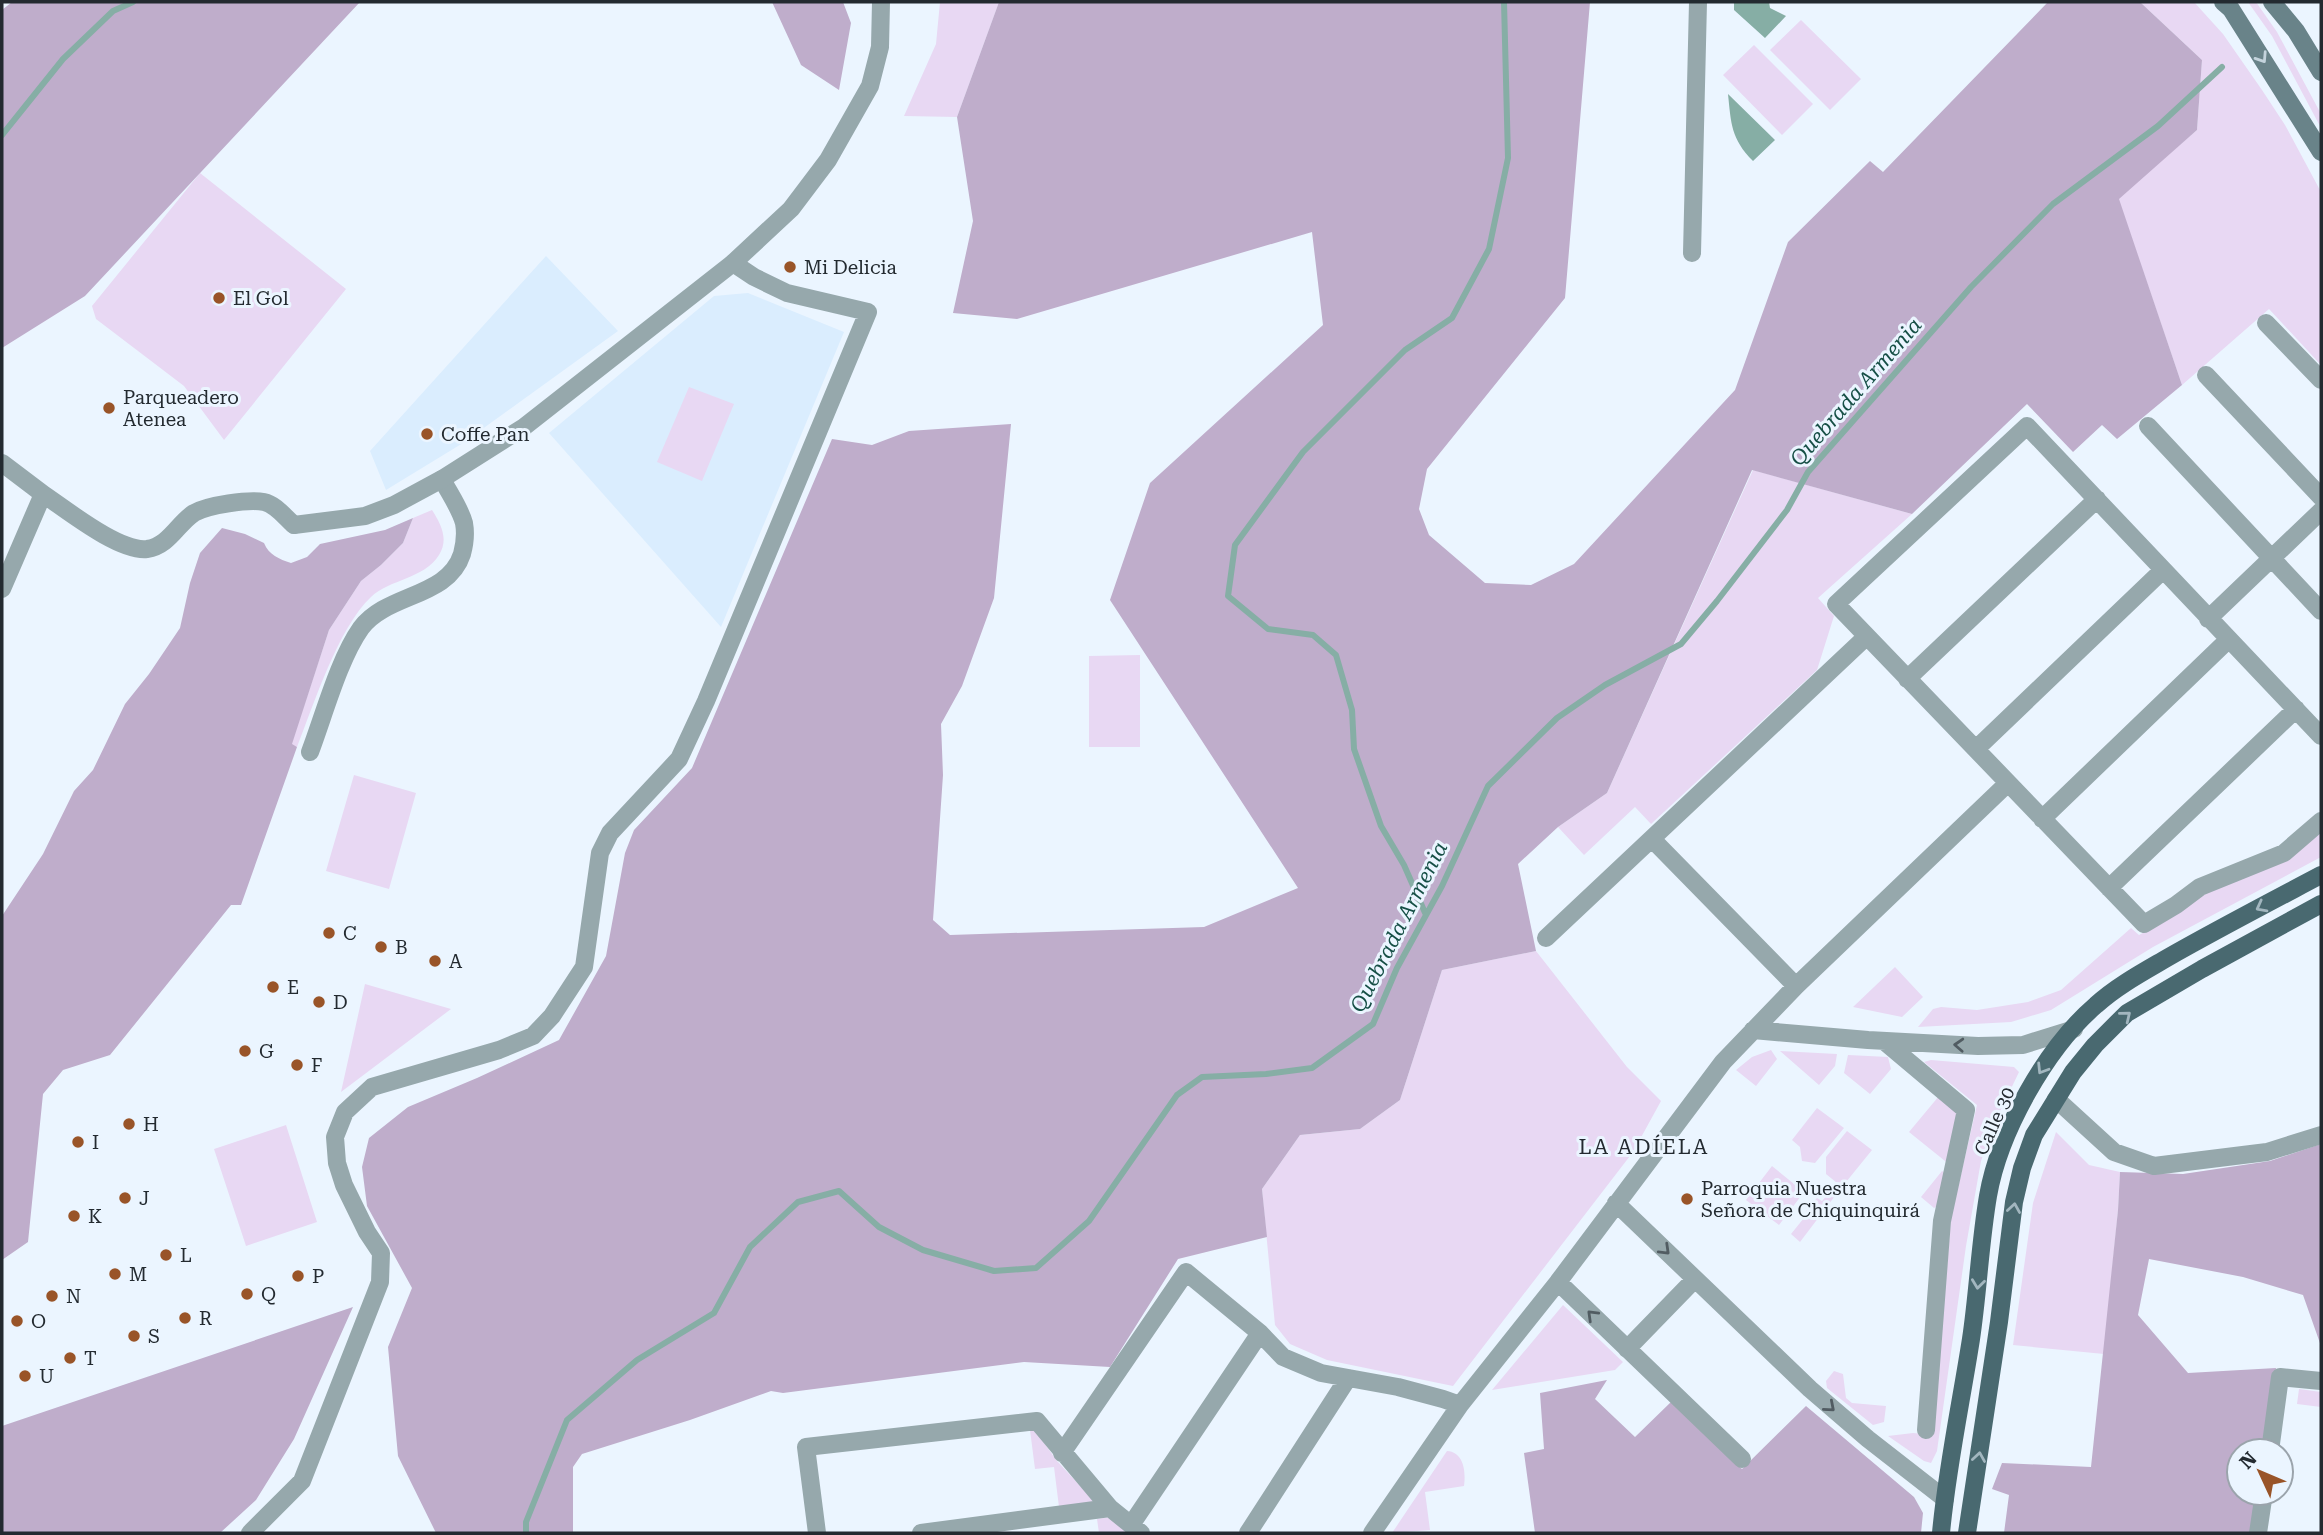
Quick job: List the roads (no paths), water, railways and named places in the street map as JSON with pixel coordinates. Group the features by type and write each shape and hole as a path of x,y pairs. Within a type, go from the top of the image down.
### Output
{"main road":[{"path":"2223,2 2231,9 2283,88 2321,152"},
{"path":"2272,2 2295,30 2321,72"},
{"name":"Calle 30","path":"1941,1533 1974,1318 1988,1195 2011,1126 2034,1082 2051,1056 2094,1006 2138,975 2321,875"},
{"path":"1967,1533 1992,1374 2014,1202 2022,1168 2035,1135 2073,1072 2127,1013 2321,904"}],"street":[{"path":"2,463 106,537 126,545 148,549 169,539 194,513 241,502 265,502 293,524 365,516 394,505 442,479 524,427 733,263 791,209 828,160 870,86 880,47 881,2"},
{"path":"1692,253 1698,2"},
{"path":"250,1533 302,1481 380,1282 381,1254 344,1185 337,1163 335,1137 345,1112 372,1087 499,1050 533,1036 552,1016 584,967 600,853 610,833 679,759 706,701 868,312 787,293 733,263"},
{"path":"2266,323 2321,380"},
{"path":"2206,375 2321,497"},
{"path":"2321,736 2027,426 1836,604 2144,924 2200,887 2284,853 2321,821"},
{"path":"2148,426 2321,611"},
{"path":"310,752 342,663 362,627 385,608 442,582 458,567 466,540 463,520 442,479"},
{"path":"2,589 43,494"},
{"path":"1907,679 2097,499"},
{"path":"2208,619 2321,511"},
{"path":"1976,749 2163,570"},
{"path":"1546,939 1866,636"},
{"path":"2042,819 2228,640"},
{"path":"2109,888 2296,709"},
{"path":"1372,1533 1460,1405 1558,1282 1723,1062 1796,986 2008,783"},
{"path":"1652,839 1796,986"},
{"path":"1753,1030 1978,1046 2023,1045 2074,1029"},
{"path":"1884,1041 1966,1110 1942,1221 1926,1430"},
{"path":"2056,1099 2115,1152 2154,1166 2267,1152 2321,1135"},
{"path":"1616,1203 1810,1389 1868,1439 1945,1499"},
{"path":"1062,1453 1186,1272 1261,1333 1283,1357 1321,1373 1398,1387 1460,1405"},
{"path":"1627,1349 1695,1279"},
{"path":"1558,1282 1742,1459"},
{"path":"817,1533 806,1447 1037,1420 1110,1508 1136,1529 1261,1333"},
{"path":"2272,1437 2280,1377 2321,1381"},
{"path":"1248,1533 1348,1378"},
{"path":"2258,1533 2262,1507"},
{"path":"921,1533 1110,1508"}],"waterway":[{"path":"2,135 63,59 113,11 133,2"},
{"path":"1426,915 1404,865 1381,826 1354,749 1352,710 1336,655 1313,635 1268,629 1228,596 1235,545 1303,452 1405,350 1452,318 1489,249 1508,158 1504,2"},
{"name":"Quebrada Armenia","path":"526,1533 526,1522 567,1420 637,1360 714,1313 750,1247 798,1202 839,1191 879,1227 923,1250 994,1271 1036,1268 1089,1221 1177,1095 1202,1077 1266,1074 1312,1068 1373,1024 1397,968 1442,886 1488,786 1557,718 1605,685 1681,644 1787,510 1808,472 1971,287 2053,204 2158,126 2222,67"}],"place":[{"name":"Mi Delicia","path":"790,267"},
{"name":"El Gol","path":"219,298"},
{"name":"Parqueadero Atenea","path":"109,408"},
{"name":"Coffe Pan","path":"427,434"},
{"name":"C","path":"329,933"},
{"name":"B","path":"381,947"},
{"name":"A","path":"435,961"},
{"name":"E","path":"273,987"},
{"name":"D","path":"319,1002"},
{"name":"G","path":"245,1051"},
{"name":"F","path":"297,1065"},
{"name":"H","path":"129,1124"},
{"name":"I","path":"78,1142"},
{"name":"J","path":"125,1198"},
{"name":"Parroquia Nuestra Señora de Chiquinquirá","path":"1687,1199"},
{"name":"K","path":"74,1216"},
{"name":"L","path":"166,1255"},
{"name":"M","path":"115,1274"},
{"name":"P","path":"298,1276"},
{"name":"Q","path":"247,1294"},
{"name":"N","path":"52,1296"},
{"name":"R","path":"185,1318"},
{"name":"O","path":"17,1321"},
{"name":"S","path":"134,1336"},
{"name":"T","path":"70,1358"},
{"name":"U","path":"25,1376"}],"district":[{"name":"LA ADÍELA","path":"1644,1147"}]}
